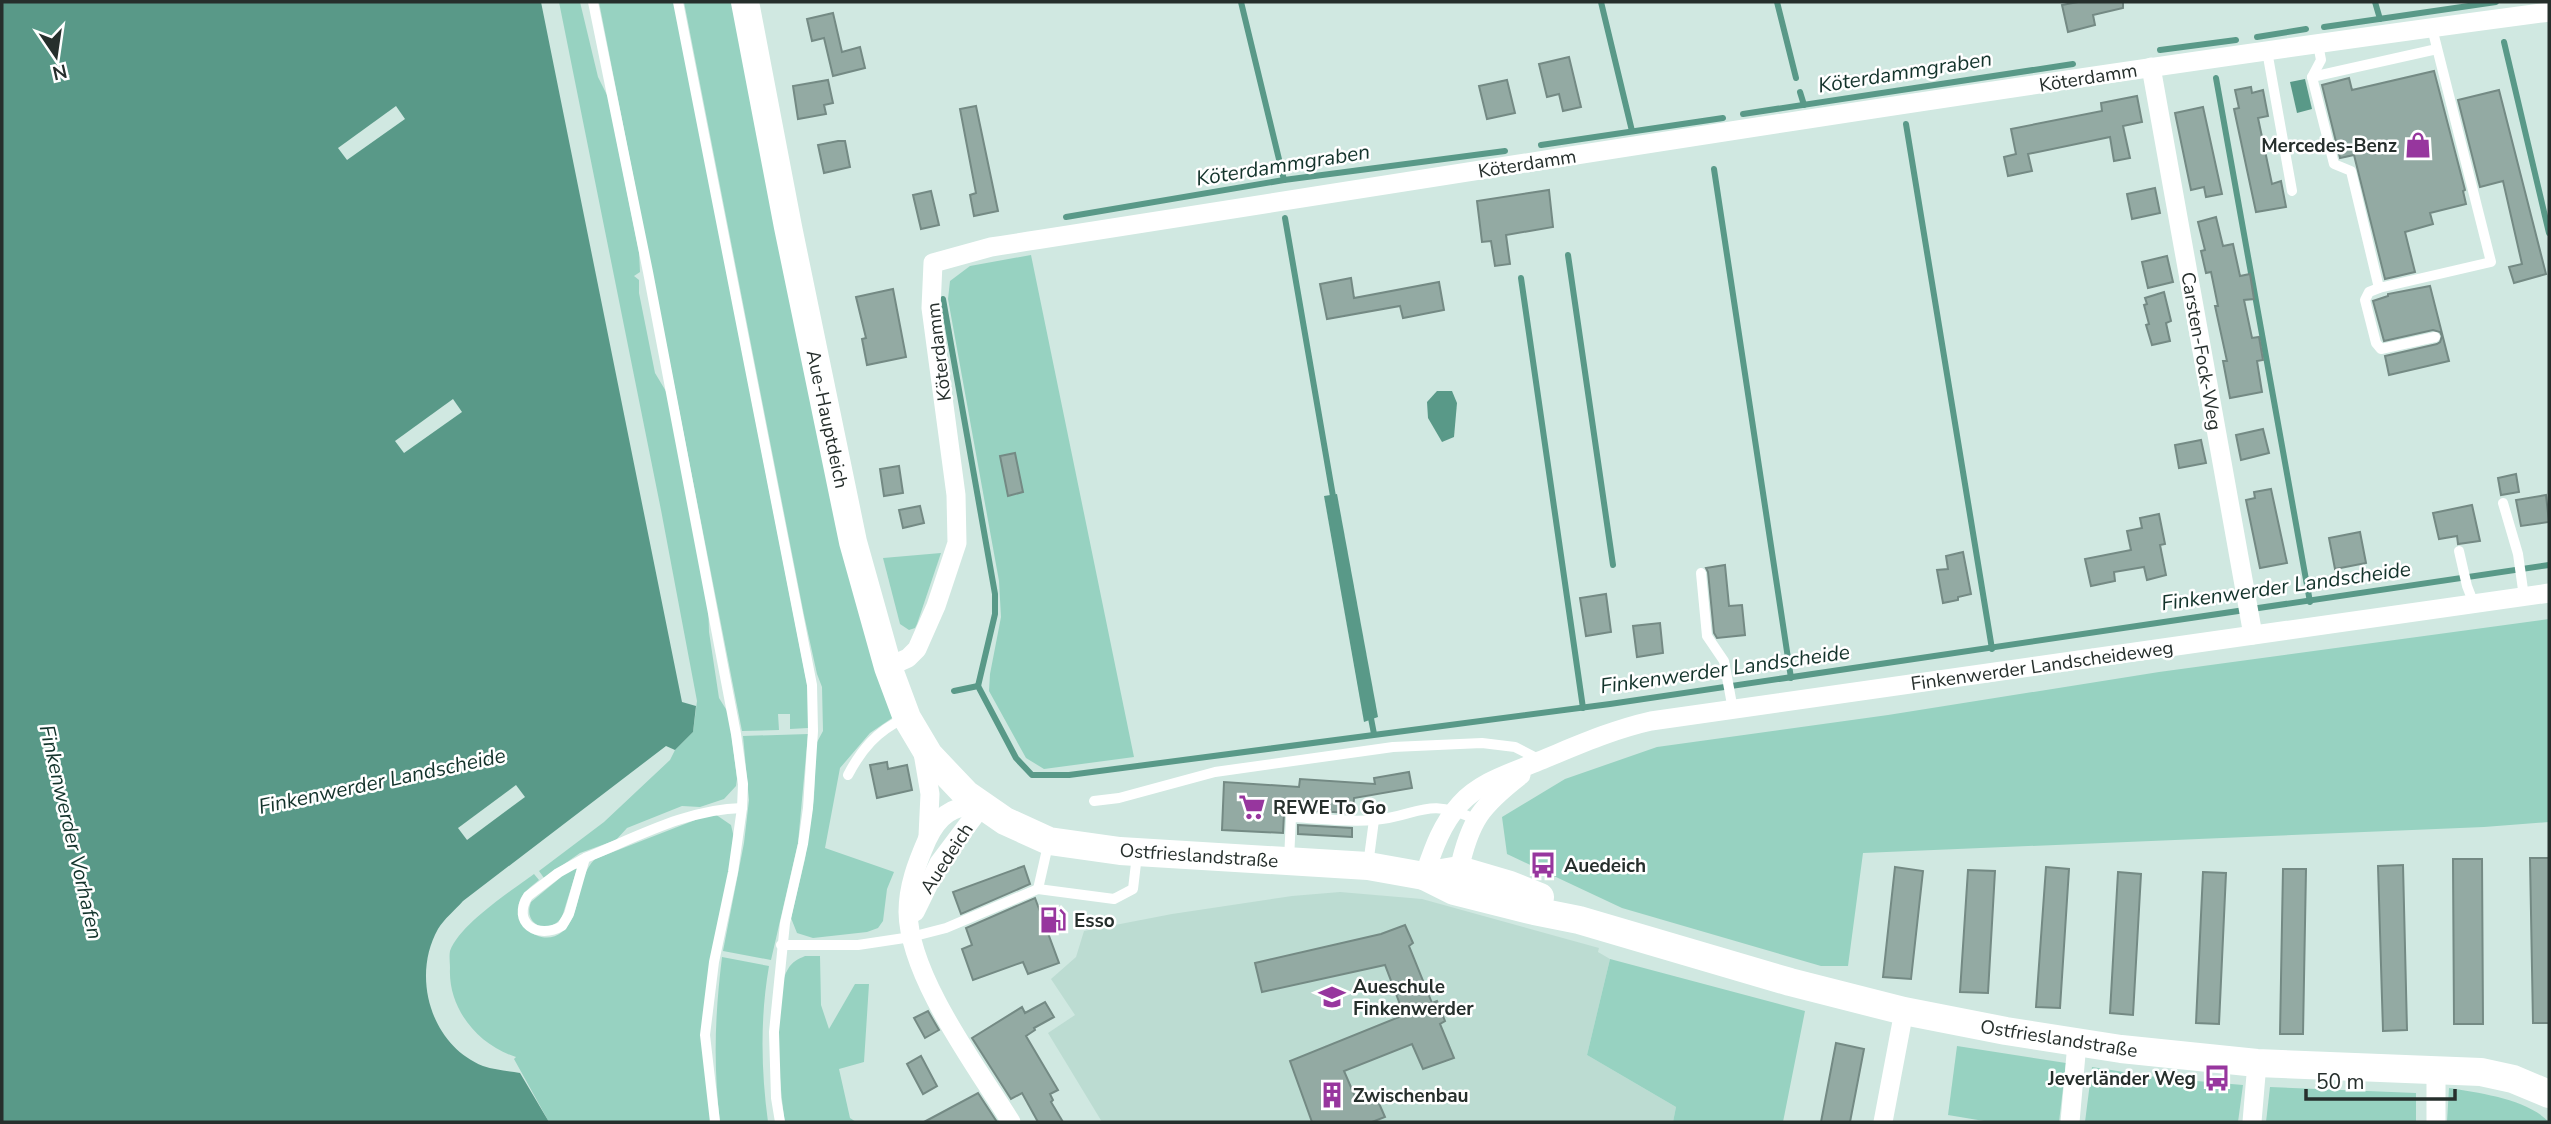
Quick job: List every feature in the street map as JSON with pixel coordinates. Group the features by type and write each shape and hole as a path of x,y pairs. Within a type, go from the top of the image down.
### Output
{"street":[{"name":"Aue-Hauptdeich","path":"745,2 853,542 888,667 907,718 921,743 947,775 981,807"},
{"name":"Köterdamm","path":"888,667 908,658 917,649 936,606 957,543 957,503 931,308 933,263 991,247 2151,67 2549,12"},
{"name":"Carsten-Fock-Weg","path":"2151,67 2252,628"},
{"name":"Finkenwerder Landscheideweg","path":"1424,876 1438,837 1455,810 1477,788 1499,776 1620,728 1732,702 2522,588 2549,593"},
{"name":"Auedeich","path":"921,743 930,794 928,839"},
{"name":"Finkenwerder Landscheideweg","path":"1459,870 1465,842 1475,819 1500,791 1540,761"},
{"name":"Auedeich","path":"911,937 915,911 928,880 981,807 969,805 950,810 935,824 918,863 908,897 911,937 934,997 1011,1122"},
{"name":"Ostfrieslandstraße","path":"981,807 1004,821 1049,841 1138,853 1368,866 1424,876 1454,891 1579,920 1790,982 1904,1011 2077,1043 2257,1063 2468,1071 2527,1084 2549,1094"},
{"name":"Ostfrieslandstraße","path":"1424,876 1459,870 1510,885 1541,898 1579,920"},
{"path":"1883,1122 1904,1011"},
{"path":"2070,1122 2077,1043"},
{"path":"2252,1122 2257,1063"},
{"path":"2436,1069 2436,1122"}],"lane":[{"path":"593,2 648,272 736,734 743,785 733,873 715,962 705,1035 715,1122"},
{"path":"678,2 812,685 813,732 808,808 781,945 774,1032 780,1122"},
{"path":"2432,28 2491,262 2379,288 2369,292 2365,300 2376,343 2381,349 2435,337"},
{"path":"2318,44 2321,60 2312,77 2334,164 2351,171 2379,288"},
{"path":"2312,77 2437,49"},
{"path":"2267,51 2292,191"},
{"path":"2503,503 2518,554 2522,588"},
{"path":"2459,551 2471,595"},
{"path":"1701,573 1707,636 1720,653 1732,702"},
{"path":"848,775 858,756 874,737 888,726 907,718"},
{"path":"1094,801 1119,798 1215,772 1393,747 1482,743 1515,747 1540,761"},
{"path":"585,858 569,914 562,926 544,933 531,928 523,913 524,902 558,873 585,858 694,815 721,808 742,808"},
{"path":"1289,861 1292,817 1374,820 1424,808 1455,810 1475,819"},
{"path":"1368,866 1374,820"},
{"path":"1038,889 1049,841"},
{"path":"781,945 858,945 911,937 946,928 1038,889 1114,900 1133,889 1138,853"}],"shaded area":[{"path":"559,2 580,2 598,77 608,97 639,252 640,272 634,276 639,280 639,293 655,373 667,393 708,598 709,632 719,698 729,714 737,779 736,786 724,799 700,807 682,806 627,828 616,840 580,853 544,878 539,871 604,822 670,760 675,750 693,732 697,701"},
{"path":"599,2 674,2 808,689 808,728 790,729 790,714 778,714 779,730 742,731"},
{"path":"684,2 734,2 895,716 870,733 840,768 825,848 894,872 887,889 883,921 878,928 867,932 813,938 797,933 791,918 805,859 814,798 816,744 823,731 822,687 804,615"},
{"path":"1031,255 1134,757 1044,769 1026,758 989,691 1001,617 999,581 948,299 950,281 970,266"},
{"path":"941,553 917,624 909,630 900,624 883,558"},
{"path":"2549,619 2549,822 1863,853 1848,966 1821,966 1622,908 1507,854 1502,817 1565,779 1657,747 1888,715 2159,672"},
{"path":"808,734 798,843 771,960 723,951 744,843 749,800 743,736"},
{"path":"715,814 731,825 735,842 707,1001 711,1122 549,1122 514,1059 516,1057 489,1044 460,1011 451,983 450,951 475,919 534,874 539,880 521,897 518,909 520,917 524,925 537,935 554,936 562,932 569,925 584,876 595,859"},
{"path":"572,868 577,869 562,917 550,926 544,927 533,922 529,910 531,902"},
{"name":"Aueschule Finkenwerder","path":"1340,892 1422,899 1599,948 1598,952 1610,959 1587,1055 1676,1107 1673,1122 1102,1122 1048,1033 1075,1015 1051,979 1076,957 1084,931 1172,914 1292,896"},
{"path":"805,956 820,956 821,1005 829,1029 855,984 869,984 864,1062 839,1069 850,1118 856,1122 785,1122 778,1044 780,1000 788,969 791,964"},
{"path":"722,957 769,966 762,1044 768,1122 720,1122 716,1039"},
{"path":"1610,959 1805,1011 1783,1122 1673,1122 1676,1107 1587,1055"},
{"path":"1957,1046 2066,1063 2059,1122 1990,1122 1948,1115"},
{"path":"2092,1067 2162,1078 2243,1085 2238,1122 2085,1122"},
{"path":"2270,1087 2416,1093 2416,1122 2266,1122"},
{"path":"2449,1088 2516,1102 2540,1114 2549,1122 2447,1122"}],"water":[{"name":"Finkenwerder Vorhafen","path":"2,2 541,2 682,702 696,706 693,732 675,750 666,746 463,901 440,925 430,948 426,968 427,988 431,1008 439,1026 450,1042 465,1056 483,1066 520,1073 549,1122 2,1122"},
{"path":"2305,79 2312,109 2297,113 2290,82"},
{"path":"1437,391 1452,391 1457,403 1454,437 1442,442 1428,418 1427,402"},
{"path":"1337,494 1378,717 1364,722 1324,496"}],"pier":[{"path":"396,106 405,119 347,160 338,148"},
{"path":"453,399 462,412 404,453 395,441"},
{"path":"516,785 525,797 467,840 458,828"}],"building":[{"path":"2078,2 2123,2 2123,8 2093,15 2095,25 2068,32 2062,5"},
{"path":"833,13 842,52 860,47 865,68 833,76 824,38 812,41 807,19"},
{"path":"1569,57 1581,107 1563,111 1559,94 1547,97 1539,64"},
{"path":"2434,71 2465,190 2466,204 2430,213 2433,224 2405,232 2415,272 2385,279 2354,155 2340,158 2322,85 2349,78 2352,90"},
{"path":"828,80 833,103 824,105 826,114 798,119 793,86"},
{"path":"1507,80 1515,113 1487,119 1479,86"},
{"path":"2251,87 2252,93 2263,90 2268,116 2258,118 2272,184 2281,181 2286,207 2256,212 2234,109 2239,108 2235,90"},
{"path":"2499,90 2546,274 2514,283 2509,267 2522,264 2503,181 2480,187 2458,100"},
{"path":"2137,96 2142,122 2123,126 2130,158 2114,161 2110,137 2028,154 2032,171 2008,176 2004,157 2016,154 2011,129 2102,111 2101,103"},
{"path":"976,106 998,211 974,216 970,195 976,193 960,109"},
{"path":"2203,107 2222,194 2206,197 2204,187 2191,190 2175,113"},
{"path":"845,141 850,167 824,173 818,145"},
{"path":"2155,188 2160,213 2132,219 2127,194"},
{"path":"1549,190 1553,227 1506,235 1510,264 1495,266 1491,241 1482,242 1477,201"},
{"path":"931,191 939,225 921,229 913,195"},
{"path":"2216,217 2223,246 2233,244 2240,276 2250,274 2254,299 2244,300 2252,338 2259,337 2263,360 2257,361 2262,392 2230,398 2223,361 2227,361 2215,306 2218,306 2211,272 2206,273 2201,251 2205,250 2198,222"},
{"path":"2167,256 2173,282 2148,288 2142,262"},
{"path":"1351,278 1354,298 1439,282 1444,310 1403,318 1400,306 1327,319 1320,284"},
{"path":"2430,286 2449,361 2389,375 2385,356 2437,344 2442,336 2440,332 2433,330 2384,341 2373,301 2388,294"},
{"path":"893,289 906,357 867,365 862,339 866,338 856,297"},
{"path":"2164,292 2171,321 2166,323 2170,341 2152,345 2146,325 2149,324 2145,298"},
{"path":"2263,429 2269,453 2241,460 2236,435"},
{"path":"2201,440 2206,463 2179,468 2175,445"},
{"path":"1015,453 1023,492 1008,496 1000,456"},
{"path":"899,466 903,493 884,496 880,469"},
{"path":"2516,474 2519,492 2501,495 2498,478"},
{"path":"2271,489 2287,563 2260,568 2246,500 2255,498 2254,492"},
{"path":"2546,495 2549,522 2521,526 2516,500"},
{"path":"2472,505 2480,541 2458,544 2457,536 2439,539 2433,513"},
{"path":"920,506 924,523 903,528 899,510"},
{"path":"2159,514 2165,544 2160,545 2166,575 2147,580 2144,567 2114,572 2115,581 2091,586 2085,559 2131,550 2127,531 2142,528 2140,518"},
{"path":"2360,532 2366,563 2335,569 2329,538"},
{"path":"1963,552 1971,594 1943,603 1937,570 1948,569 1946,556"},
{"path":"1725,565 1729,606 1742,605 1745,635 1717,638 1714,633 1706,568"},
{"path":"1606,594 1611,632 1586,636 1580,598"},
{"path":"1660,623 1663,653 1637,657 1633,626"},
{"path":"887,762 888,769 907,765 912,790 877,798 870,765"},
{"path":"1409,772 1412,788 1354,798 1353,813 1291,810 1284,814 1283,833 1222,830 1224,782 1299,787 1300,779 1375,784 1374,778"},
{"path":"1298,825 1352,828 1352,837 1298,834"},
{"path":"2530,858 2549,858 2549,1023 2533,1023"},
{"path":"2453,859 2482,859 2483,1024 2454,1024"},
{"path":"2403,865 2407,1030 2383,1031 2378,866"},
{"path":"1024,866 1030,884 961,914 953,892"},
{"path":"1895,867 1923,871 1911,979 1883,977"},
{"path":"2046,867 2069,869 2060,1008 2036,1007"},
{"path":"2283,869 2306,869 2303,1034 2280,1034"},
{"path":"1968,870 1995,871 1988,993 1960,992"},
{"path":"2118,872 2141,874 2133,1015 2110,1013"},
{"path":"2203,872 2226,873 2219,1024 2196,1023"},
{"path":"1035,898 1059,963 1028,974 1023,962 973,980 962,949 972,945 966,928"},
{"path":"1405,925 1413,943 1409,946 1432,1003 1437,1001 1445,1021 1440,1024 1454,1058 1423,1069 1412,1044 1344,1071 1356,1099 1374,1092 1385,1117 1372,1122 1312,1122 1290,1061 1404,1015 1385,965 1262,992 1255,963 1381,934"},
{"path":"1045,1002 1054,1017 1034,1028 1035,1030 1026,1036 1058,1090 1050,1094 1053,1100 1051,1102 1063,1122 1038,1122 1022,1093 1011,1099 972,1038 1022,1007 1025,1013"},
{"path":"928,1011 939,1030 925,1038 914,1018"},
{"path":"1836,1043 1864,1049 1850,1122 1821,1122"},
{"path":"921,1056 937,1086 923,1094 907,1064"},
{"path":"978,1093 997,1122 924,1122"}],"waterway":[{"path":"1241,2 1284,180"},
{"path":"1601,2 1632,131"},
{"path":"1777,2 1796,78"},
{"path":"2375,2 2380,19"},
{"name":"Köterdammgraben","path":"2324,27 2496,2"},
{"name":"Köterdammgraben","path":"2257,37 2306,29"},
{"name":"Köterdammgraben","path":"2160,50 2236,40"},
{"path":"2504,42 2549,233"},
{"name":"Köterdammgraben","path":"1743,114 2073,64"},
{"path":"2216,78 2310,602"},
{"path":"1800,92 1804,105"},
{"name":"Köterdammgraben","path":"1541,145 1723,118"},
{"path":"1906,124 1992,649"},
{"name":"Köterdammgraben","path":"1066,217 1284,180 1505,151"},
{"path":"1714,169 1791,678"},
{"path":"1285,218 1334,502"},
{"path":"1568,255 1613,565"},
{"path":"1521,278 1583,708"},
{"path":"943,299 995,594 995,614 978,686"},
{"name":"Finkenwerder Landscheide","path":"954,691 978,686 1016,758 1032,775 1069,775 1610,704 2549,565"},
{"path":"1370,713 1374,734"}],"place":[{"name":"Mercedes-Benz","path":"2418,145"},
{"name":"REWE To Go","path":"1252,807"},
{"name":"Auedeich","path":"1543,865"},
{"name":"Esso","path":"1053,920"},
{"name":"Aueschule Finkenwerder","path":"1332,997"},
{"name":"Jeverländer Weg","path":"2217,1078"},
{"name":"Zwischenbau","path":"1332,1095"}]}
